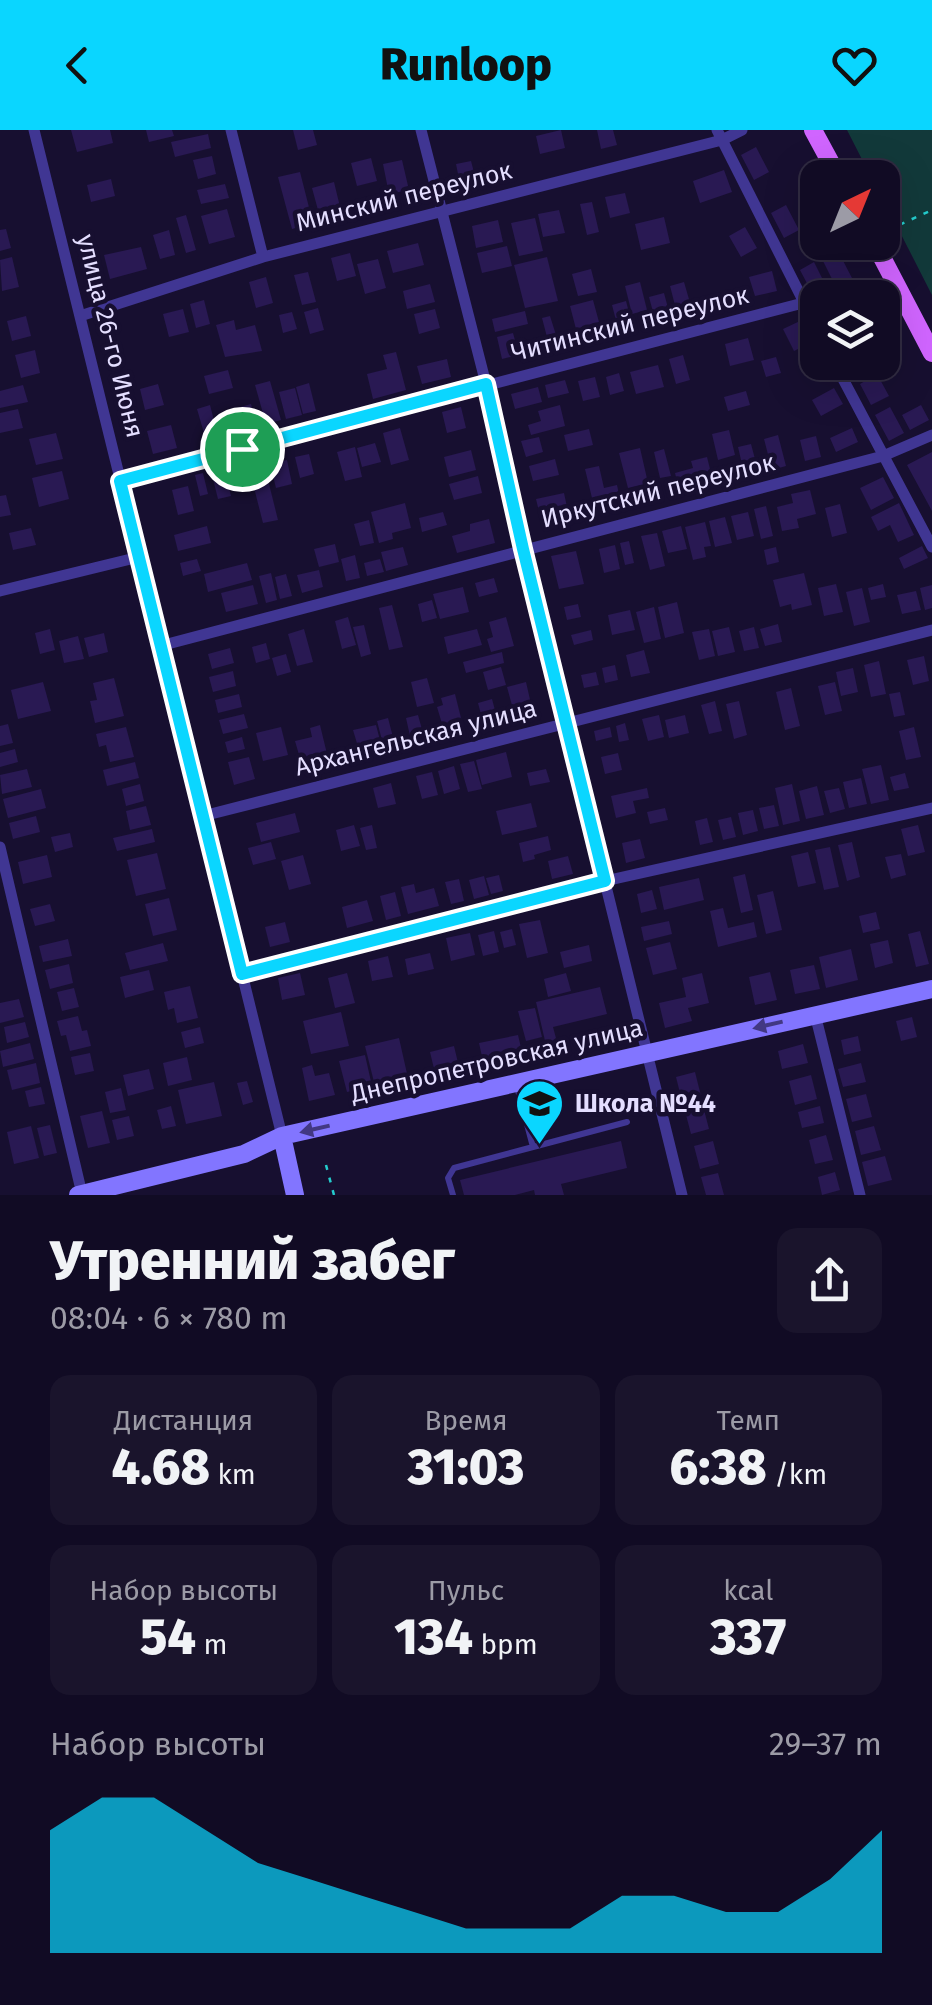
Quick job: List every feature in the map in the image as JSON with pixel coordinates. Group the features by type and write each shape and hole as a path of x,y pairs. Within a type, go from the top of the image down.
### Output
{"main road":[{"path":"813,130 829,160"},
{"path":"883,260 932,353"}],"street":[{"name":"улица 26-го Июня","path":"34,130 296,1195"},
{"path":"232,130 263,257"},
{"path":"420,130 486,384 682,1195"},
{"name":"Минский переулок","path":"80,316 263,257 742,130"},
{"path":"720,135 800,295"},
{"name":"Читинский переулок","path":"120,481 800,304"},
{"path":"843,380 932,547"},
{"name":"Иркутский переулок","path":"160,646 883,456 932,435"},
{"path":"0,591 139,557"},
{"name":"Архангельская улица","path":"203,816 932,630"},
{"path":"242,974 605,881 932,808"},
{"path":"0,846 80,1194"},
{"name":"Днепропетровская улица","path":"80,1194 244,1154 282,1136 932,989"},
{"path":"815,1014 860,1195"}],"lane":[{"path":"516,1082 533,1147"},
{"path":"453,1195 448,1178 454,1168 628,1122"}],"path":[{"path":"900,225 932,210"},
{"path":"326,1165 334,1195"}],"green space":[{"path":"847,130 932,130 932,295 900,232 900,160 862,160"}],"building":[{"path":"71,130 110,130 113,143 77,152"},
{"path":"146,130 172,130 174,136 149,142"},
{"path":"293,130 313,130 317,145 298,150"},
{"path":"561,130 565,148 540,154 536,136"},
{"path":"597,130 613,130 617,145 601,149"},
{"path":"208,134 211,148 175,157 171,142"},
{"path":"756,147 769,172 754,180 741,155"},
{"path":"212,156 216,174 198,179 193,160"},
{"path":"371,158 377,181 357,186 351,163"},
{"path":"402,160 409,190 389,194 383,164"},
{"path":"471,161 476,180 460,184 456,164"},
{"path":"724,170 732,192 700,203 693,181"},
{"path":"300,172 313,223 292,229 278,177"},
{"path":"111,179 115,196 91,202 87,185"},
{"path":"334,182 342,215 321,221 312,188"},
{"path":"225,184 229,198 201,204 197,190"},
{"path":"625,193 630,213 610,218 605,197"},
{"path":"592,202 599,232 587,235 580,204"},
{"path":"786,205 799,230 784,238 771,213"},
{"path":"227,209 235,237 209,244 201,216"},
{"path":"559,210 565,233 543,237 538,214"},
{"path":"186,215 196,250 186,253 176,218"},
{"path":"664,217 670,243 641,250 635,224"},
{"path":"535,218 543,251 519,256 511,223"},
{"path":"498,220 503,242 476,248 472,226"},
{"path":"745,227 757,248 741,257 729,236"},
{"path":"6,229 11,248 0,251 0,230"},
{"path":"169,230 175,255 160,259 153,235"},
{"path":"418,243 424,265 393,273 387,251"},
{"path":"507,246 512,266 482,273 477,253"},
{"path":"141,247 147,269 110,279 104,255"},
{"path":"350,253 356,276 337,281 331,258"},
{"path":"12,257 19,287 2,291 0,260"},
{"path":"547,257 558,301 525,308 514,265"},
{"path":"378,259 386,288 365,294 357,264"},
{"path":"822,260 843,260 853,280 832,280"},
{"path":"814,262 823,280 805,280 800,270"},
{"path":"591,269 597,292 578,296 572,274"},
{"path":"772,271 777,291 755,296 749,277"},
{"path":"308,272 316,302 302,305 294,275"},
{"path":"266,277 273,303 256,308 249,282"},
{"path":"640,282 647,310 632,314 625,286"},
{"path":"684,282 693,313 678,317 670,286"},
{"path":"430,284 435,302 407,309 403,291"},
{"path":"664,293 671,319 656,323 649,297"},
{"path":"204,300 210,324 196,328 190,304"},
{"path":"593,300 599,322 576,329 570,306"},
{"path":"626,301 633,328 619,332 612,305"},
{"path":"318,308 324,330 310,334 304,312"},
{"path":"183,309 189,332 169,337 163,314"},
{"path":"435,309 440,328 419,334 414,314"},
{"path":"525,311 528,324 495,332 492,319"},
{"path":"292,312 297,329 283,333 279,315"},
{"path":"26,316 31,336 12,341 7,321"},
{"path":"550,316 556,335 547,337 542,318"},
{"path":"234,320 236,330 255,325 262,351 225,357 216,325"},
{"path":"800,321 800,348 794,351 783,329"},
{"path":"513,333 519,355 502,359 497,337"},
{"path":"748,338 754,360 730,366 725,344"},
{"path":"35,350 40,373 21,378 15,355"},
{"path":"396,352 406,390 373,399 367,374 387,369 383,355"},
{"path":"683,355 690,380 676,384 669,359"},
{"path":"776,357 781,373 766,377 761,361"},
{"path":"447,359 451,377 422,384 417,366"},
{"path":"658,365 664,387 636,394 630,372"},
{"path":"228,370 233,388 209,394 204,376"},
{"path":"619,373 624,391 610,395 606,377"},
{"path":"595,377 600,397 583,401 578,381"},
{"path":"565,380 569,393 548,398 545,385"},
{"path":"880,380 889,396 871,405 860,384"},
{"path":"270,381 281,420 266,424 255,385"},
{"path":"309,383 316,411 303,414 296,387"},
{"path":"158,384 164,405 145,410 140,389"},
{"path":"23,385 28,402 0,408 0,391"},
{"path":"538,387 542,402 515,409 511,394"},
{"path":"295,388 302,415 286,419 279,392"},
{"path":"834,388 843,404 821,416 812,400"},
{"path":"746,391 750,405 728,411 724,397"},
{"path":"251,404 257,427 239,432 233,409"},
{"path":"210,405 218,436 206,440 197,409"},
{"path":"560,405 565,426 531,435 528,425 541,421 538,411"},
{"path":"921,405 929,420 910,430 902,415"},
{"path":"461,407 466,428 447,433 442,412"},
{"path":"890,407 904,433 889,441 875,415"},
{"path":"18,409 23,428 0,433 0,413"},
{"path":"171,425 177,448 153,454 147,431"},
{"path":"400,428 409,460 391,465 383,433"},
{"path":"852,428 858,442 836,452 830,438"},
{"path":"589,429 593,445 568,451 564,435"},
{"path":"729,430 735,455 718,460 712,434"},
{"path":"56,433 63,459 36,465 29,439"},
{"path":"778,435 786,466 772,470 764,439"},
{"path":"816,436 821,457 805,461 800,440"},
{"path":"539,437 543,452 526,457 521,441"},
{"path":"375,443 381,462 362,467 357,448"},
{"path":"751,444 759,474 745,477 738,447"},
{"path":"355,447 362,477 345,481 337,452"},
{"path":"640,448 648,483 628,488 619,453"},
{"path":"664,449 671,476 660,478 654,452"},
{"path":"471,450 476,470 449,477 444,457"},
{"path":"932,452 932,511 907,465"},
{"path":"309,454 314,474 300,478 295,457"},
{"path":"707,457 714,485 680,493 675,473 693,468 691,461"},
{"path":"555,459 559,475 533,481 529,466"},
{"path":"287,460 292,484 276,488 270,464"},
{"path":"599,466 604,488 617,485 622,509 610,512 606,495 592,498 585,469"},
{"path":"265,468 278,520 263,523 250,472"},
{"path":"62,471 69,499 39,507 32,478"},
{"path":"203,473 208,494 200,496 195,475"},
{"path":"226,475 231,496 218,499 213,479"},
{"path":"478,476 482,493 454,500 449,484"},
{"path":"883,477 894,498 871,510 860,488"},
{"path":"188,486 194,511 178,515 172,490"},
{"path":"810,490 816,514 797,519 799,528 782,531 777,507 793,503 791,494"},
{"path":"564,493 570,521 543,528 536,499"},
{"path":"6,495 11,515 0,517 0,496"},
{"path":"405,503 411,528 392,533 393,539 379,543 371,512"},
{"path":"899,503 914,535 898,542 890,525 878,531 871,517"},
{"path":"840,504 847,533 832,537 825,508"},
{"path":"766,506 773,536 761,539 754,509"},
{"path":"443,512 447,525 422,532 419,518"},
{"path":"748,512 754,536 737,540 731,516"},
{"path":"725,517 732,543 715,547 709,521"},
{"path":"489,519 495,543 457,553 452,536 470,531 470,524"},
{"path":"369,520 374,543 360,546 354,524"},
{"path":"705,522 711,546 704,547 706,557 693,560 685,527"},
{"path":"207,526 211,543 178,551 174,535"},
{"path":"681,526 687,549 668,553 662,531"},
{"path":"31,528 36,545 13,550 9,533"},
{"path":"657,533 665,566 650,570 641,536"},
{"path":"629,541 634,563 625,565 620,543"},
{"path":"335,544 339,562 319,567 314,549"},
{"path":"615,545 620,569 604,573 599,549"},
{"path":"922,546 928,558 904,569 899,558"},
{"path":"403,547 408,565 386,571 381,552"},
{"path":"776,547 779,562 767,565 764,550"},
{"path":"576,551 584,584 559,589 551,556"},
{"path":"355,555 360,578 346,581 341,559"},
{"path":"197,559 201,571 183,576 180,563"},
{"path":"380,559 384,572 367,576 364,563"},
{"path":"247,563 252,580 208,592 204,574"},
{"path":"319,570 323,587 302,593 297,575"},
{"path":"271,573 277,600 266,603 259,576"},
{"path":"804,573 812,605 792,610 791,604 780,607 773,580"},
{"path":"286,574 292,596 280,599 275,577"},
{"path":"494,578 498,592 479,597 475,583"},
{"path":"836,584 843,612 824,616 818,588"},
{"path":"883,584 886,597 871,600 868,588"},
{"path":"253,585 258,604 226,612 221,593"},
{"path":"932,585 932,608 925,610 920,588"},
{"path":"463,587 469,612 440,619 433,594"},
{"path":"862,588 870,622 854,626 846,592"},
{"path":"916,591 921,610 902,614 897,595"},
{"path":"432,600 437,618 422,622 418,604"},
{"path":"677,602 684,633 665,638 658,607"},
{"path":"578,604 581,617 567,620 564,607"},
{"path":"392,605 403,647 389,650 379,608"},
{"path":"654,607 661,639 644,643 636,612"},
{"path":"630,610 635,630 612,635 608,615"},
{"path":"348,617 356,645 342,649 335,621"},
{"path":"506,617 514,646 491,652 487,639 493,637 489,622"},
{"path":"778,624 782,642 765,646 760,629"},
{"path":"364,625 371,654 361,657 353,627"},
{"path":"729,627 735,652 718,656 712,631"},
{"path":"754,627 759,648 744,651 739,631"},
{"path":"50,629 55,650 40,654 35,633"},
{"path":"304,629 313,662 297,666 288,634"},
{"path":"477,629 482,645 448,654 444,637"},
{"path":"709,629 715,656 699,660 692,632"},
{"path":"591,630 593,640 574,645 571,635"},
{"path":"104,633 108,652 89,657 84,638"},
{"path":"78,636 84,659 64,663 59,641"},
{"path":"266,643 270,659 256,663 252,647"},
{"path":"230,648 234,663 212,669 208,654"},
{"path":"644,650 650,673 631,677 626,655"},
{"path":"502,652 504,663 466,673 463,662"},
{"path":"286,654 291,672 277,676 272,658"},
{"path":"924,656 929,681 913,685 907,660"},
{"path":"879,661 886,694 871,697 864,665"},
{"path":"615,665 618,680 605,683 602,668"},
{"path":"501,667 506,685 488,690 483,672"},
{"path":"853,668 858,692 841,696 836,672"},
{"path":"233,671 236,686 213,692 209,677"},
{"path":"596,672 599,685 584,688 581,675"},
{"path":"114,678 124,716 95,723 90,701 97,700 93,683"},
{"path":"427,678 434,703 417,707 411,682"},
{"path":"43,682 51,711 18,719 11,690"},
{"path":"526,682 531,704 513,709 507,687"},
{"path":"835,682 842,711 825,715 818,686"},
{"path":"791,688 800,726 785,730 776,692"},
{"path":"900,692 905,715 894,717 889,694"},
{"path":"239,694 242,707 218,713 215,700"},
{"path":"455,694 462,722 443,727 437,707 443,705 441,698"},
{"path":"492,699 496,714 482,718 478,703"},
{"path":"715,701 722,731 709,734 701,705"},
{"path":"739,701 747,735 734,739 726,704"},
{"path":"244,714 248,728 223,734 219,720"},
{"path":"418,715 423,733 410,736 406,718"},
{"path":"659,715 664,737 648,741 642,719"},
{"path":"685,715 689,733 669,738 665,720"},
{"path":"388,718 394,741 383,744 377,721"},
{"path":"625,723 629,740 619,742 616,726"},
{"path":"8,724 13,743 0,746 0,726"},
{"path":"320,725 328,758 302,765 295,741 312,737 310,728"},
{"path":"376,725 381,744 359,750 353,730"},
{"path":"126,727 134,757 110,762 106,745 99,747 96,734"},
{"path":"281,727 288,755 263,761 256,733"},
{"path":"610,727 612,737 596,741 594,731"},
{"path":"914,727 921,757 906,760 899,731"},
{"path":"242,737 245,749 228,753 225,742"},
{"path":"15,749 18,762 0,767 0,753"},
{"path":"506,752 512,777 482,785 476,760"},
{"path":"618,753 622,770 605,774 601,757"},
{"path":"249,757 255,779 234,785 228,762"},
{"path":"474,761 482,789 468,792 460,764"},
{"path":"135,762 139,778 107,786 103,770"},
{"path":"881,765 889,800 871,804 862,769"},
{"path":"454,766 460,789 444,794 438,771"},
{"path":"27,769 32,787 2,794 0,775"},
{"path":"546,769 550,782 530,786 527,773"},
{"path":"432,772 438,795 422,799 416,776"},
{"path":"905,773 909,788 894,791 890,777"},
{"path":"861,778 867,804 849,808 843,782"},
{"path":"391,783 396,804 378,808 373,788"},
{"path":"140,784 144,801 126,806 122,789"},
{"path":"792,784 800,821 783,825 775,788"},
{"path":"817,786 824,815 806,819 799,791"},
{"path":"647,788 649,798 633,801 636,813 616,818 611,796"},
{"path":"839,788 845,809 830,813 824,791"},
{"path":"41,789 46,808 8,818 3,799"},
{"path":"531,803 537,827 502,835 496,811"},
{"path":"774,805 779,826 764,829 759,808"},
{"path":"146,806 151,825 130,830 126,811"},
{"path":"665,808 668,820 650,824 647,812"},
{"path":"753,810 758,831 743,835 738,813"},
{"path":"295,813 300,832 261,842 256,823"},
{"path":"36,816 40,832 13,839 9,823"},
{"path":"731,817 736,837 723,840 718,820"},
{"path":"707,818 713,842 700,845 695,821"},
{"path":"354,825 360,846 341,851 336,830"},
{"path":"372,825 377,848 366,850 360,828"},
{"path":"918,825 925,852 908,856 901,829"},
{"path":"152,829 155,842 117,851 113,838"},
{"path":"70,833 73,847 55,852 51,837"},
{"path":"548,836 551,850 523,862 519,843"},
{"path":"640,839 645,858 626,863 622,843"},
{"path":"271,842 276,859 253,865 248,848"},
{"path":"852,842 860,877 847,881 838,845"},
{"path":"830,847 839,887 824,890 815,850"},
{"path":"808,852 816,883 798,887 791,856"},
{"path":"157,853 166,889 136,896 127,860"},
{"path":"901,854 906,875 891,879 885,857"},
{"path":"47,855 52,877 23,884 18,862"},
{"path":"303,855 311,884 289,890 281,861"},
{"path":"568,856 573,874 552,879 548,861"},
{"path":"745,874 753,910 741,913 733,877"},
{"path":"499,875 503,891 491,894 486,878"},
{"path":"484,876 489,895 474,899 469,880"},
{"path":"699,878 704,900 664,910 659,887"},
{"path":"459,879 464,901 451,904 445,882"},
{"path":"414,884 416,893 434,888 439,906 408,914 401,887"},
{"path":"652,890 657,909 641,913 637,894"},
{"path":"773,891 782,930 766,934 757,895"},
{"path":"395,892 401,916 386,920 380,896"},
{"path":"169,898 177,930 153,936 145,904"},
{"path":"367,900 373,921 347,928 342,907"},
{"path":"50,904 55,921 35,926 30,909"},
{"path":"723,908 728,928 754,922 757,937 718,947 710,911"},
{"path":"876,912 880,929 863,933 859,916"},
{"path":"540,920 548,953 527,958 519,924"},
{"path":"669,921 672,934 644,941 641,927"},
{"path":"285,922 290,942 270,947 265,927"},
{"path":"512,929 516,945 504,948 500,932"},
{"path":"494,931 499,952 483,956 478,935"},
{"path":"920,931 929,964 916,967 908,934"},
{"path":"470,933 475,955 451,961 446,938"},
{"path":"68,939 72,956 43,962 39,946"},
{"path":"888,940 893,963 875,968 870,944"},
{"path":"670,942 677,969 653,975 646,948"},
{"path":"163,943 168,961 130,970 125,953"},
{"path":"589,945 592,961 564,968 560,952"},
{"path":"851,949 858,980 826,988 819,957"},
{"path":"430,953 434,969 408,975 405,959"},
{"path":"388,956 393,977 372,981 368,961"},
{"path":"69,964 73,983 50,989 45,970"},
{"path":"814,965 820,989 795,994 790,970"},
{"path":"149,970 154,990 125,998 120,977"},
{"path":"770,972 777,1000 755,1005 749,977"},
{"path":"300,973 305,995 282,1000 278,978"},
{"path":"347,973 355,1003 335,1008 328,978"},
{"path":"566,973 571,991 548,997 544,979"},
{"path":"702,973 709,1003 688,1008 692,1021 665,1028 659,1003 686,997 682,978"},
{"path":"190,986 198,1018 177,1023 174,1008 168,1010 164,992"},
{"path":"600,987 607,1014 553,1027 557,1042 546,1045 536,1002"},
{"path":"74,988 79,1007 62,1011 57,992"},
{"path":"19,999 24,1017 0,1023 0,1003"},
{"path":"535,1008 542,1037 526,1041 518,1011"},
{"path":"341,1012 349,1046 311,1054 303,1021"},
{"path":"78,1016 91,1046 70,1051 57,1021"},
{"path":"912,1017 917,1037 901,1041 896,1021"},
{"path":"25,1022 29,1037 7,1043 4,1027"},
{"path":"200,1027 204,1043 185,1048 181,1032"},
{"path":"518,1035 522,1052 483,1061 479,1043"},
{"path":"858,1036 861,1051 844,1055 841,1040"},
{"path":"399,1038 408,1078 375,1086 365,1046"},
{"path":"30,1043 34,1059 3,1067 0,1051"},
{"path":"803,1044 808,1063 782,1069 778,1051"},
{"path":"454,1046 459,1067 435,1073 430,1052"},
{"path":"90,1053 94,1071 75,1075 71,1057"},
{"path":"365,1055 372,1086 347,1092 339,1061"},
{"path":"187,1057 192,1080 168,1086 163,1063"},
{"path":"36,1063 40,1083 12,1090 7,1070"},
{"path":"861,1063 866,1082 843,1087 838,1069"},
{"path":"312,1065 315,1076 329,1073 335,1095 309,1101 302,1068"},
{"path":"149,1069 154,1089 128,1096 123,1075"},
{"path":"695,1072 701,1096 682,1101 676,1077"},
{"path":"811,1075 817,1099 795,1105 789,1081"},
{"path":"247,1081 253,1102 243,1105 237,1083"},
{"path":"214,1082 222,1116 186,1124 178,1090"},
{"path":"41,1087 45,1104 29,1107 25,1091"},
{"path":"121,1088 126,1110 110,1113 105,1092"},
{"path":"866,1094 872,1117 852,1122 846,1099"},
{"path":"171,1106 176,1126 162,1129 157,1110"},
{"path":"703,1106 709,1129 691,1134 685,1111"},
{"path":"820,1106 824,1123 802,1128 798,1112"},
{"path":"102,1111 110,1143 88,1148 80,1116"},
{"path":"129,1116 134,1136 117,1140 112,1120"},
{"path":"50,1125 57,1153 44,1156 37,1128"},
{"path":"31,1126 39,1158 14,1164 7,1132"},
{"path":"874,1126 881,1150 861,1155 855,1131"},
{"path":"826,1135 833,1160 815,1164 809,1140"},
{"path":"621,1141 627,1168 561,1184 564,1195 535,1195 534,1190 515,1195 464,1195 460,1180"},
{"path":"713,1141 719,1164 700,1169 694,1146"},
{"path":"885,1156 892,1180 868,1186 862,1162"},
{"path":"835,1172 840,1190 822,1195 818,1177"},
{"path":"718,1173 724,1195 706,1195 701,1177"}],"place":[{"name":"Школа №44","path":"540,1146"}],"route":[{"path":"486,384 605,881 242,974 120,481 242,449 486,384"}]}
